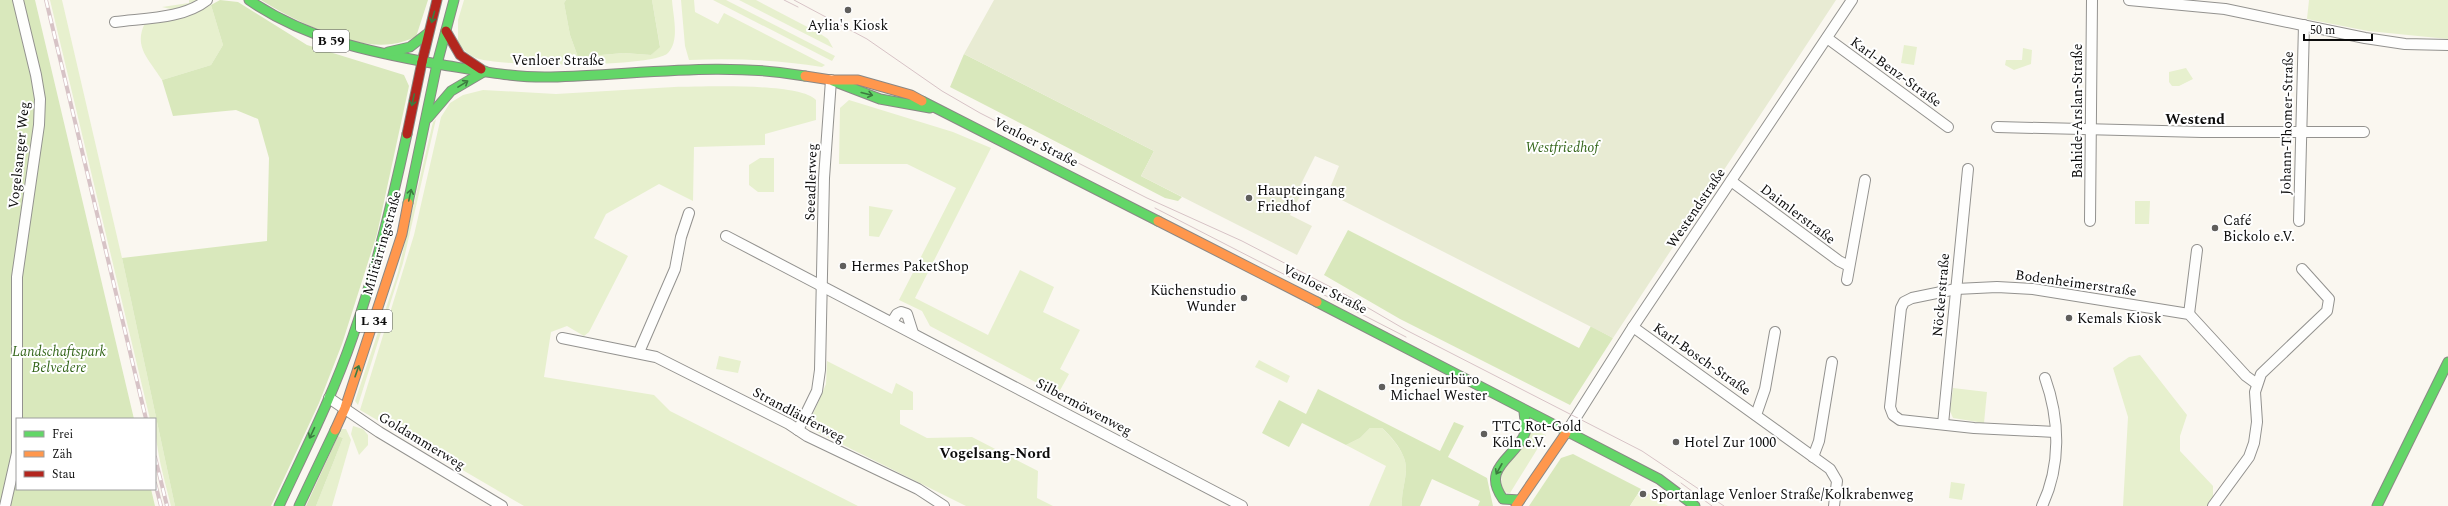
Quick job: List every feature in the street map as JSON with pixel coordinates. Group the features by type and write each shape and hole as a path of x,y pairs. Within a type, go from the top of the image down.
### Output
{"main road":[{"name":"Venloer Straße","path":"249,0 286,23 323,39 377,53 485,72 552,77 677,69 779,71 831,80 850,90 916,107 936,109 990,134 1234,258 1458,374 1566,433 1659,479 1695,506"},
{"name":"L 34","path":"422,62 428,33 438,0"},
{"name":"Militärringstraße","path":"299,506 345,408 402,234 437,64 454,0"},
{"path":"426,121 452,91 485,72 460,55 446,31"},
{"path":"377,53 403,50 416,45 428,33"},
{"name":"Militärringstraße","path":"279,506 329,398 353,337 386,233 422,62"},
{"path":"2377,506 2448,362"},
{"path":"1499,506 1495,486 1498,468 1525,432 1524,410"},
{"path":"1497,493 1503,499 1518,503 1566,433"},
{"path":"1552,454 1570,447 1594,447"}],"street":[{"name":"Vogelsanger Weg","path":"17,418 17,277 39,118 40,99 36,75 18,0"},
{"path":"115,22 177,14 190,10 208,0"},
{"name":"Westendstraße","path":"1566,433 1633,327 1852,0"},
{"name":"Bahide-Arslan-Straße","path":"2090,221 2092,0"},
{"path":"2129,0 2225,9 2381,40 2448,45"},
{"name":"Johann-Thomer-Straße","path":"2299,221 2304,25"},
{"name":"Karl-Benz-Straße","path":"1827,38 1948,127"},
{"name":"Seeadlerweg","path":"798,430 819,382 821,294 823,285 824,178 831,80"},
{"path":"1997,127 2302,133 2364,132"},
{"name":"Nöckerstraße","path":"1944,424 1968,169"},
{"name":"Daimlerstraße","path":"1847,280 1865,180"},
{"name":"Daimlerstraße","path":"1731,181 1838,261 1849,266"},
{"path":"639,352 675,269 681,237 690,213"},
{"path":"726,236 823,285"},
{"path":"2197,250 2189,314 2246,376 2256,384"},
{"path":"2213,506 2249,457 2254,443 2257,422 2256,384 2261,374 2322,316 2330,304 2329,299 2302,269"},
{"name":"Silbermöwenweg","path":"823,285 832,292 1242,506"},
{"name":"Bodenheimerstraße","path":"2055,432 1900,420 1893,415 1890,407 1901,308 1904,302 1912,298 1956,289 2033,289 2189,314"},
{"path":"892,322 897,314 901,312 907,314 913,334"},
{"name":"Karl-Bosch-Straße","path":"1633,327 1756,415 1836,475 1837,481 1834,506"},
{"name":"Karl-Bosch-Straße","path":"1756,415 1765,389 1775,332"},
{"name":"Strandläuferweg","path":"562,338 639,352 656,357 832,449 918,489 944,506"},
{"path":"1813,457 1819,441 1832,362"},
{"path":"2042,506 2051,485 2055,467 2054,406 2044,378"},
{"name":"Goldammerweg","path":"329,398 379,432 502,506"},
{"name":"Vogelsanger Weg","path":"5,506 16,457"}],"green space":[{"name":"Landschaftspark Belvedere","path":"0,0 35,0 134,418 16,418 16,490 151,490 155,506 0,506"},
{"path":"50,0 62,0 122,258 175,506 171,506 158,452 156,418 150,418"},
{"path":"189,0 201,0 175,10 162,7 189,3"},
{"path":"220,0 238,2 307,45 404,75 409,86 377,234 342,344 319,403 271,506 175,506 122,258 267,241 269,158 258,119 236,110 173,116 162,80 211,65 223,45 211,5"},
{"path":"261,0 428,0 416,37 395,44 376,45 342,38 324,32 289,16"},
{"path":"464,0 566,0 564,3 570,35 578,57 624,53 651,55 660,46 652,0 672,0 675,28 674,41 672,48 668,53 657,58 635,61 607,64 543,64 490,61 476,58 458,46 458,20"},
{"path":"566,0 652,0 660,47 651,55 624,53 578,57 570,35 564,3"},
{"path":"681,0 694,0 695,12 718,24 724,13 825,65 822,67 739,59 689,60 685,46"},
{"path":"713,0 726,0 835,56 832,61"},
{"path":"739,0 756,0 819,33 828,39 833,48"},
{"name":"Westfriedhof","path":"994,0 1836,0 1613,338 1328,193 1339,166 1315,156 1298,190 1302,192 1290,215 1312,226 1297,255 1141,176 1154,151 964,54"},
{"path":"2309,0 2448,0 2448,39 2368,31 2307,19"},
{"path":"211,5 223,45 211,65 162,80 144,53 141,39 145,23 192,13"},
{"path":"1904,45 1917,47 1914,65 1901,63"},
{"path":"2023,48 2032,50 2031,64 2014,70 2005,65 2006,60 2022,60"},
{"path":"964,54 1154,151 1141,176 1182,197 1178,201 1165,198 950,87"},
{"path":"2186,68 2193,79 2179,86 2172,86 2169,82 2169,72"},
{"path":"727,86 791,90 806,94 816,100 816,120 765,134 765,145 694,147 693,201 659,184 606,214 594,238 628,256 589,332 584,336 567,326 551,332 544,377 654,395 670,411 858,506 524,506 360,410 414,235 441,117 450,103 463,95 483,90 556,94 674,87"},
{"path":"849,100 953,132 991,148 915,298 988,335 1020,270 1054,287 1043,312 1080,330 1060,369 1069,374 1058,394 930,326 922,311 899,300 956,188 907,164 839,164 840,108"},
{"path":"436,119 403,263 358,405 355,401 398,272 433,122"},
{"path":"760,158 774,158 774,192 758,192 749,185 749,165"},
{"path":"2135,201 2150,201 2149,224 2135,224"},
{"path":"869,206 893,210 879,237 869,236"},
{"path":"1348,230 1579,348 1591,326 1613,338 1570,405 1400,319 1324,275"},
{"path":"2140,355 2187,415 2180,436 2180,451 2213,486 2213,500 2208,506 2123,506 2128,417 2113,368 2129,357"},
{"path":"719,356 741,361 738,373 716,369"},
{"path":"1259,360 1290,376 1287,383 1255,367"},
{"path":"827,361 892,394 896,383 913,392 913,410 900,410 900,424 927,438 972,437 1038,471 1037,498 1053,506 966,506 817,432 811,422 826,384"},
{"path":"1953,388 1987,392 1984,423 1953,418 1950,411"},
{"path":"1318,389 1440,451 1454,422 1464,426 1448,457 1487,478 1493,506 1478,506 1480,501 1432,479 1420,506 1402,506 1402,496 1406,473 1404,457 1398,446 1382,428 1370,428 1360,438 1346,445 1302,423 1289,447 1262,433 1279,400 1306,414"},
{"path":"353,426 363,429 368,435 368,445 359,455 351,434"},
{"path":"1370,428 1382,428 1394,441 1404,457 1406,468 1402,506 1369,506 1386,466 1346,445 1360,438"},
{"path":"1529,428 1546,435 1510,493 1501,492 1502,469"},
{"path":"341,429 346,429 351,440 332,506 316,506 343,438 338,436"},
{"path":"338,436 343,438 316,506 306,506"},
{"path":"1573,454 1641,489 1630,506 1529,506 1561,458"},
{"path":"1951,482 1965,484 1962,500 1949,498"},
{"name":"Sportanlage Venloer Straße/Kolkrabenweg","path":"1641,489 1668,506 1630,506"}],"tram line":[{"path":"784,0 798,7"},
{"path":"794,0 867,39 942,91 980,113 1147,198 1242,241 1346,295 1406,330 1642,451 1724,506"},
{"path":"1155,208 1406,337"},
{"path":"1681,483 1712,506"}],"railway":[{"path":"46,0 146,418"},
{"path":"156,461 167,506"},
{"path":"156,487 161,506"}],"traffic: fast":[{"path":"249,0 293,25 339,42 363,49 437,64 408,203"},
{"path":"454,0 437,64 494,73 537,77 710,69 773,72 805,76"},
{"path":"388,52 410,47 428,33"},
{"path":"428,118 451,91 485,71"},
{"path":"833,81 880,99 930,108"},
{"path":"922,101 1158,221"},
{"path":"279,506 328,401 353,336 383,236 407,134"},
{"path":"1317,302 1659,479 1695,506"},
{"path":"2377,506 2448,362"},
{"path":"1520,500 1503,499 1497,488 1495,479 1497,471 1502,463 1521,442 1526,431 1524,411"},
{"path":"299,506 335,430"}],"traffic: slow":[{"path":"805,76 831,80 858,80 911,95 922,101"},
{"path":"335,430 345,408 402,234 408,203"},
{"path":"1158,221 1317,302"},
{"path":"1516,506 1566,433"}],"traffic: jam":[{"path":"422,62 437,0"},
{"path":"446,31 460,55 481,69"},
{"path":"407,134 422,62"}],"place":[{"name":"Aylia's Kiosk","path":"848,10"},
{"name":"Haupteingang Friedhof","path":"1249,198"},
{"name":"Café Bickolo e.V.","path":"2215,228"},
{"name":"Hermes PaketShop","path":"843,266"},
{"name":"Küchenstudio Wunder","path":"1244,298"},
{"name":"Kemals Kiosk","path":"2069,318"},
{"name":"Ingenieurbüro Michael Wester","path":"1382,387"},
{"name":"TTC Rot-Gold Köln e.V.","path":"1484,434"},
{"name":"Hotel Zur 1000","path":"1676,442"},
{"name":"Sportanlage Venloer Straße/Kolkrabenweg","path":"1643,494"}],"district":[{"name":"Westend","path":"2195,119"},
{"name":"Vogelsang-Nord","path":"995,453"}]}
